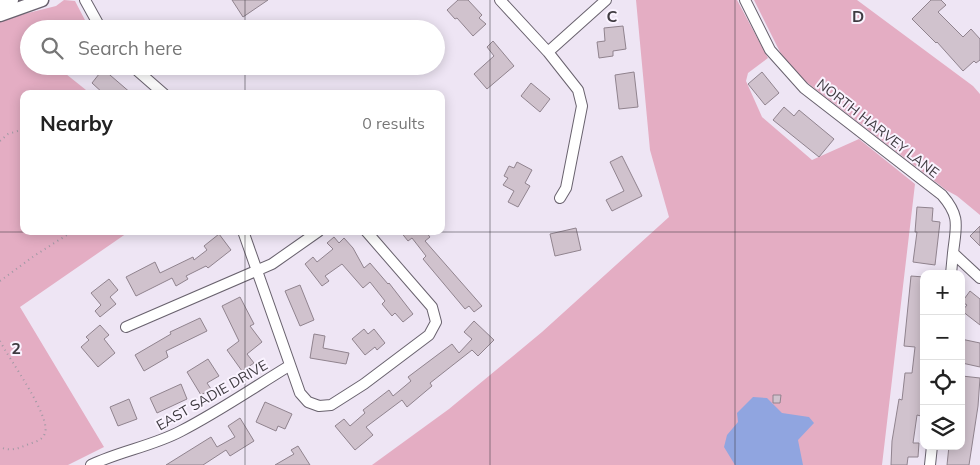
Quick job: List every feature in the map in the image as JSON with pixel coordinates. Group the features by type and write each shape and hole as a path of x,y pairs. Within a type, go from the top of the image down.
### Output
{"street":[{"path":"0,4 12,0"},
{"path":"0,15 42,0"},
{"path":"85,0 96,20"},
{"path":"500,0 548,52 578,90 582,106 566,188 560,198"},
{"path":"548,52 606,0"},
{"name":"NORTH HARVEY LANE","path":"744,0 770,50 804,88 942,195 952,207 956,222 951,270"},
{"path":"142,75 159,90"},
{"path":"244,235 300,393 308,402 319,406 332,405 364,384 429,335 436,322 432,307 369,235"},
{"path":"126,327 272,264 313,235"},
{"path":"953,253 980,278"},
{"name":"EAST SADIE DRIVE","path":"92,465 107,457 159,441 181,431 289,366"},
{"path":"930,465 932,450"}],"path":[{"path":"0,140 8,134 20,130"},
{"path":"0,281 67,235"},
{"path":"0,341 42,415 46,427 44,436 38,440 16,449 8,450 0,447"}],"shaded area":[{"path":"64,0 75,1 85,20 20,20 20,75 67,75 86,90 20,90 20,235 124,235 20,307 104,447 68,465 0,465 0,20 56,6"},
{"path":"636,0 737,0 768,58 748,73 746,81 762,117 812,160 859,139 915,184 882,465 372,465 449,409 542,332 669,217 650,150"},
{"path":"754,0 857,0 973,86 980,94 980,215 796,74 780,52"}],"water":[{"path":"753,397 767,398 782,413 809,417 814,423 798,440 803,465 735,465 724,447 727,435 738,422 737,413"}],"building":[{"path":"232,0 268,0 243,17"},
{"path":"458,0 468,0 482,15 479,18 486,24 473,36 447,10"},
{"path":"931,0 941,0 946,5 938,12 963,37 971,29 980,39 980,60 976,63 974,61 963,71 937,42 912,19"},
{"path":"623,26 626,49 613,51 613,56 599,58 597,42 605,41 604,28"},
{"path":"493,41 514,66 487,89 474,74 494,56 487,47"},
{"path":"634,72 638,107 619,109 615,75"},
{"path":"762,72 779,93 765,105 748,84"},
{"path":"98,75 110,75 127,90 100,90 92,83"},
{"path":"531,83 550,99 540,112 521,96"},
{"path":"784,107 794,116 799,110 834,139 819,157 773,120"},
{"path":"622,156 642,196 612,211 606,200 624,191 610,162"},
{"path":"517,162 532,170 525,183 530,186 518,207 508,202 514,191 503,185 508,178 504,176 509,166 514,168"},
{"path":"917,207 933,208 932,221 940,222 935,265 913,262 917,232 915,232"},
{"path":"980,226 980,246 970,236"},
{"path":"576,228 581,250 555,256 550,234"},
{"path":"220,235 231,250 208,268 206,266 186,276 188,279 176,286 172,278 136,296 126,277 155,262 160,273 193,257 194,260 207,250 204,246"},
{"path":"403,235 428,235 430,237 425,241 482,306 474,312 469,306 465,309 423,259 426,256 412,238 408,241"},
{"path":"334,237 339,243 344,238 353,248 364,268 370,263 389,283 413,314 403,322 395,313 392,316 382,304 385,301 370,282 363,288 342,264 325,276 329,281 322,286 305,264 313,257 317,262 333,249 327,243"},
{"path":"911,276 920,277 920,416 917,415 913,443 919,443 918,457 908,457 907,465 891,465 892,441 899,399 902,400 905,373 912,373 915,347 904,346"},
{"path":"109,279 118,290 110,297 116,304 100,317 95,311 101,305 91,293"},
{"path":"300,285 314,320 300,326 285,291"},
{"path":"970,291 980,299 980,325 965,313 967,305 965,304 965,298"},
{"path":"240,297 254,324 250,326 262,342 247,354 254,363 242,371 227,350 239,341 222,306"},
{"path":"200,318 207,331 166,351 168,357 144,371 135,355 171,334 170,332"},
{"path":"474,321 494,340 478,356 472,350 430,383 432,386 407,407 402,400 366,427 373,435 355,450 335,426 344,419 350,426 365,413 363,410 389,390 393,396 411,381 408,377 452,344 459,353 472,339 464,332"},
{"path":"100,325 109,335 104,339 115,353 98,367 81,347 89,340 86,337"},
{"path":"364,329 368,334 374,329 385,343 377,350 375,347 365,355 352,339"},
{"path":"314,334 325,336 323,348 349,353 346,364 310,358"},
{"path":"965,340 980,343 980,367 965,364"},
{"path":"208,359 219,376 207,383 211,389 201,395 187,372"},
{"path":"965,376 980,378 978,406 969,465 947,465 949,450 965,450"},
{"path":"181,384 187,399 157,413 150,398"},
{"path":"773,395 781,395 780,403 773,403"},
{"path":"129,399 137,419 118,426 110,407"},
{"path":"265,402 292,414 285,429 278,426 276,431 256,422"},
{"path":"240,418 254,441 230,456 226,450 203,465 166,465 211,437 217,447 235,437 228,426"},
{"path":"298,446 310,465 275,465 294,454 291,450"}]}
